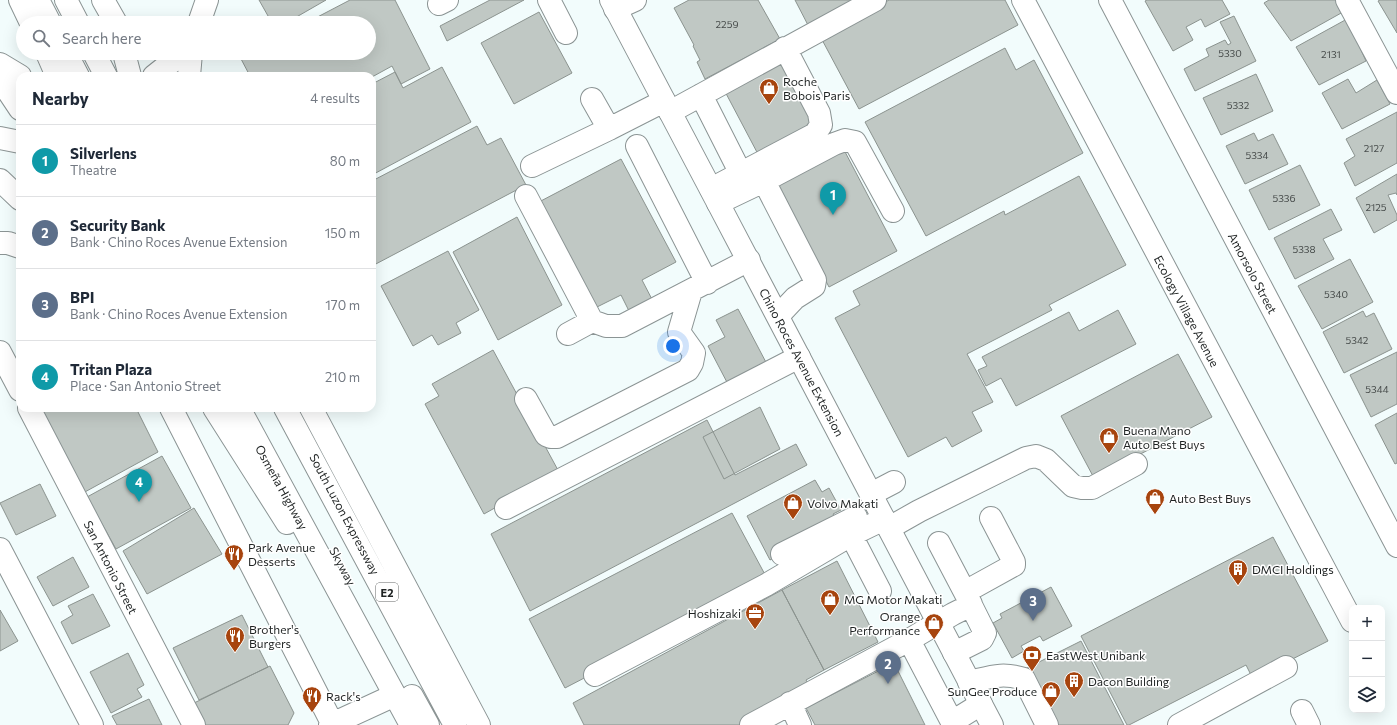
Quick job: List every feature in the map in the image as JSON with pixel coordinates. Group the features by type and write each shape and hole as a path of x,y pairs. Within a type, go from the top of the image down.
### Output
{"main road":[{"path":"20,0 28,16"},
{"path":"38,0 46,16"},
{"path":"66,0 74,16"},
{"path":"74,0 82,16"},
{"path":"103,0 112,16"},
{"path":"202,16 207,0"},
{"path":"549,0 566,33"},
{"path":"613,4 635,0"},
{"path":"532,166 609,129 704,93 875,0"},
{"name":"Ecology Village Avenue","path":"1023,0 1349,615"},
{"name":"Amorsolo Street","path":"1110,0 1397,546"},
{"path":"1347,0 1397,93"},
{"name":"Chino Roces Avenue Extension","path":"613,4 992,725"},
{"path":"715,196 741,174 815,134 821,125 819,113 785,48"},
{"path":"98,60 104,72"},
{"path":"105,60 111,72"},
{"path":"126,60 129,72"},
{"path":"159,72 174,60"},
{"path":"190,72 191,60"},
{"path":"0,64 16,74"},
{"path":"57,65 70,72"},
{"path":"0,79 16,103"},
{"path":"704,93 741,174"},
{"path":"592,99 609,129"},
{"path":"0,138 16,141"},
{"path":"715,196 764,181 834,144 845,140 855,142 893,211"},
{"path":"526,399 546,435 557,437 688,370 692,363 694,353 679,332 699,286 637,146"},
{"path":"0,180 16,195"},
{"path":"764,181 815,280 814,286 795,298 778,316"},
{"path":"526,196 592,321 606,326 622,326 748,260"},
{"path":"0,243 8,243 16,246"},
{"path":"568,334 592,321"},
{"path":"0,352 16,382"},
{"path":"506,508 799,356"},
{"name":"San Antonio Street","path":"31,412 194,725"},
{"path":"173,412 332,725 395,695"},
{"path":"217,412 382,671 411,725"},
{"name":"Osmeña Highway","path":"241,412 382,671"},
{"name":"Skyway","path":"259,412 428,725"},
{"name":"Skyway","path":"287,412 457,725"},
{"name":"South Luzon Expressway","path":"290,412 457,725"},
{"path":"313,412 479,725"},
{"path":"782,554 880,511 919,511 1026,458 1036,456 1046,460 1073,486 1082,488 1092,488 1136,464"},
{"path":"594,675 766,585 851,536 880,511 894,482"},
{"path":"751,725 938,623 968,598 1012,567 1014,562 991,518"},
{"path":"851,536 880,591"},
{"path":"939,544 985,633 982,639 954,653"},
{"path":"0,548 92,725"},
{"path":"909,640 949,723 981,704"},
{"path":"1179,725 1286,667"},
{"path":"970,682 997,675 1011,675 1024,679 1047,725"},
{"path":"790,703 800,725"}],"building":[{"path":"259,0 326,0 298,16 268,16"},
{"path":"350,0 395,0 430,69 401,84 392,66 376,75 376,72 248,72 242,60 376,60 376,16 319,16"},
{"path":"490,0 524,0 447,41 440,26"},
{"path":"689,0 758,0 780,39 705,79 697,62 700,60 693,46 694,45 674,8"},
{"path":"795,0 860,0 809,27"},
{"path":"889,0 1005,0 1018,25 859,109 820,36"},
{"path":"1222,0 1230,14 1205,27 1201,19 1186,27 1193,40 1173,51 1145,1"},
{"path":"1269,0 1337,0 1343,12 1291,41 1264,3"},
{"path":"1397,0 1397,33 1378,1"},
{"path":"539,12 572,73 514,104 481,43"},
{"path":"1234,16 1256,61 1195,91 1184,69 1209,56 1206,49 1225,40 1228,45 1231,43 1220,22"},
{"path":"1347,19 1366,61 1319,85 1296,47"},
{"path":"1005,48 1016,70 1034,60 1083,153 926,236 865,122"},
{"name":"Roche Bobois Paris","path":"778,55 816,126 759,156 721,84"},
{"path":"442,67 471,122 376,173 376,82 395,72 403,88"},
{"path":"1256,74 1273,111 1221,135 1203,98"},
{"path":"1348,79 1356,93 1377,80 1390,104 1342,129 1322,93"},
{"path":"1397,112 1397,163 1355,186 1344,163 1355,156 1346,139"},
{"path":"477,126 487,145 501,138 526,185 376,264 376,179"},
{"path":"1254,133 1258,141 1273,134 1288,164 1245,184 1226,146"},
{"path":"843,148 897,251 829,287 775,184"},
{"path":"621,159 676,262 642,280 656,307 633,319 621,295 593,309 537,203"},
{"path":"1300,165 1320,205 1269,230 1249,190"},
{"path":"1397,174 1397,195 1396,193 1388,195 1397,215 1397,220 1374,233 1356,198"},
{"path":"1079,176 1126,265 1049,305 1052,310 967,354 993,402 972,412 982,431 952,447 946,437 908,457 835,318 860,305 853,291 1004,211 1005,215"},
{"path":"1331,209 1342,230 1323,239 1334,259 1295,279 1274,238"},
{"path":"517,217 562,305 498,340 453,252"},
{"path":"448,251 479,310 456,323 461,333 438,345 432,335 413,346 381,286"},
{"path":"1350,259 1373,302 1322,329 1298,286"},
{"path":"738,309 769,368 730,388 708,346 725,337 716,320"},
{"path":"1118,310 1136,344 1016,406 1001,378 986,386 978,370 987,366 982,357 1069,312 1079,331"},
{"path":"1363,311 1366,317 1374,313 1392,349 1344,373 1323,332"},
{"path":"493,350 559,472 484,514 425,404 439,396 432,384"},
{"path":"1397,352 1397,404 1371,417 1350,375"},
{"path":"1178,354 1212,417 1094,478 1061,416"},
{"path":"760,407 780,449 724,479 703,437"},
{"path":"40,412 138,412 158,452 83,493"},
{"path":"1397,413 1397,463 1395,464 1375,425"},
{"path":"707,420 735,475 796,444 807,465 530,611 491,534"},
{"path":"162,456 191,508 116,549 87,497"},
{"name":"Volvo Makati","path":"815,480 822,492 829,488 841,510 833,514 839,524 770,560 747,516"},
{"path":"40,484 56,516 16,535 0,503"},
{"path":"194,508 222,554 147,594 123,551"},
{"path":"732,513 769,582 565,688 529,619"},
{"name":"DMCI Holdings","path":"1273,537 1328,641 1253,679 1246,665 1127,725 1081,636"},
{"path":"73,557 89,587 53,606 37,577"},
{"name":"MG Motor Makati","path":"837,561 878,642 824,670 782,590"},
{"path":"1051,587 1072,626 1043,641 1040,636 1021,646 1024,651 1012,658 993,623 1002,618 1000,614"},
{"name":"Hoshizaki","path":"782,590 824,670 806,680 811,689 745,725 584,725 573,703"},
{"path":"93,594 110,626 72,644 61,622 73,615 68,606"},
{"path":"0,610 18,641 0,651"},
{"path":"242,615 268,667 199,700 173,648"},
{"name":"Dacon Building","path":"1081,641 1124,725 1051,725 1023,670"},
{"path":"128,653 144,685 137,689 142,697 111,713 90,672"},
{"path":"894,663 925,725 815,725 806,708"},
{"path":"270,666 294,713 288,725 203,725 192,704"},
{"path":"149,699 162,725 117,725 112,716"}],"place":[{"name":"Roche Bobois Paris","path":"769,105"},
{"name":"Silverlens","path":"833,215"},
{"name":"Buena Mano Auto Best Buys","path":"1109,454"},
{"name":"Tritan Plaza","path":"139,502"},
{"name":"Auto Best Buys","path":"1155,515"},
{"name":"Volvo Makati","path":"793,520"},
{"name":"Park Avenue Desserts","path":"234,571"},
{"name":"DMCI Holdings","path":"1238,586"},
{"name":"MG Motor Makati","path":"830,616"},
{"name":"BPI","path":"1033,621"},
{"name":"Hoshizaki","path":"755,630"},
{"name":"Orange Performance","path":"934,640"},
{"name":"Brother's Burgers","path":"235,653"},
{"name":"EastWest Unibank","path":"1032,672"},
{"name":"Security Bank","path":"888,684"},
{"name":"Dacon Building","path":"1074,698"},
{"name":"SunGee Produce","path":"1051,708"},
{"name":"Rack's","path":"312,713"}]}
